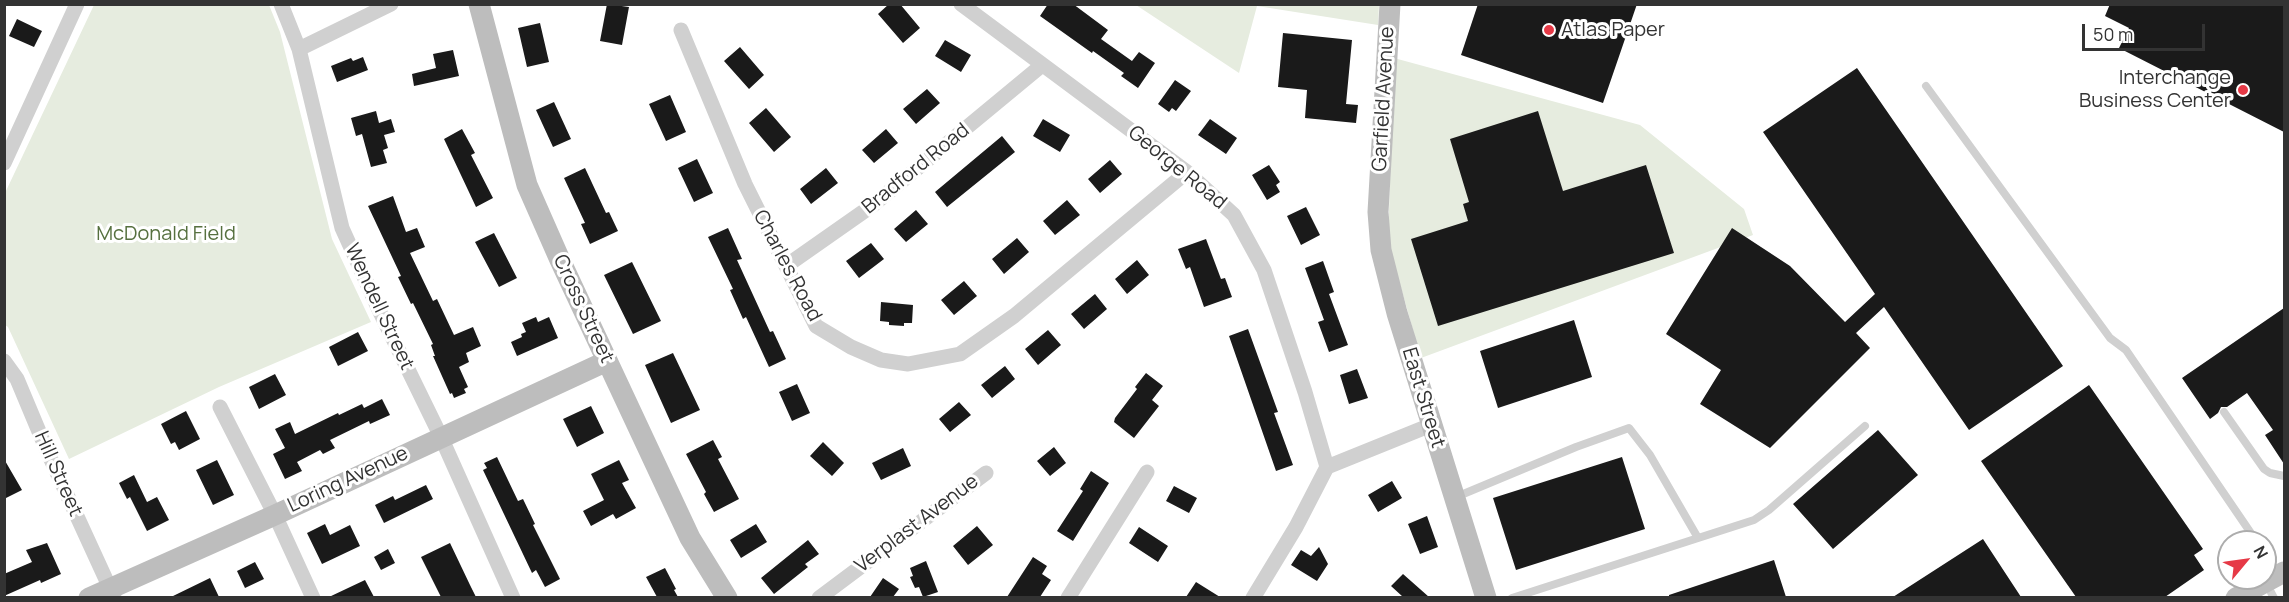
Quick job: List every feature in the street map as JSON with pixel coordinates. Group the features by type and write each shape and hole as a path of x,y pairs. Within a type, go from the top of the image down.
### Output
{"street":[{"path":"4,163 77,4"},
{"name":"Wendell Street","path":"281,4 299,49 342,228 441,437 513,597"},
{"path":"299,49 391,4"},
{"name":"Cross Street","path":"479,4 527,185 690,538 727,597"},
{"name":"George Road","path":"961,4 1041,66 1123,123 1187,172 1234,215 1263,270 1305,392 1327,467"},
{"name":"Garfield Avenue","path":"1379,194 1390,4"},
{"name":"Charles Road","path":"681,30 745,184 816,326 851,347 881,360 908,364 960,354 1014,316 1187,172"},
{"name":"Bradford Road","path":"786,266 873,205 1041,66"},
{"name":"East Street","path":"1379,194 1378,221 1381,250 1397,313 1486,597"},
{"name":"Hill Street","path":"4,361 17,379 112,593"},
{"name":"Loring Avenue","path":"89,597 112,593 607,361"},
{"path":"220,407 275,515 313,597"},
{"path":"1253,597 1296,527 1327,467 1431,425"},
{"path":"1068,597 1147,472"},
{"name":"Verplast Avenue","path":"819,597 986,473"},
{"path":"2236,597 2253,590"}],"lane":[{"path":"1926,86 2110,338 2126,350 2249,530"},
{"path":"2224,412 2264,469 2284,476"},
{"path":"1512,597 1748,522 1764,514 1865,426"},
{"path":"1454,498 1576,447 1629,428 1650,455 1698,538"}],"green space":[{"name":"McDonald Field","path":"94,5 269,5 280,32 332,239 371,322 219,387 69,459 8,327 5,325 5,193"},
{"path":"1136,5 1379,5 1378,25 1257,6 1239,73"},
{"path":"1394,58 1640,125 1744,209 1753,235 1421,358 1388,242"}],"building":[{"path":"607,4 629,7 622,45 600,41"},
{"path":"889,4 900,4 920,28 903,43 878,14"},
{"path":"1048,4 1073,4 1108,30 1101,39 1132,61 1139,52 1155,63 1138,88 1121,76 1124,73 1040,16"},
{"name":"Atlas Paper","path":"1478,4 1637,4 1603,103 1461,55"},
{"name":"Interchange Business Center","path":"2110,4 2284,4 2284,132 2119,48 2129,28 2105,16"},
{"path":"17,19 42,31 34,47 9,36"},
{"path":"540,23 549,62 527,67 518,28"},
{"path":"1283,33 1352,40 1346,104 1358,105 1356,123 1305,118 1307,90 1278,87"},
{"path":"945,40 971,55 961,72 935,56"},
{"path":"740,47 764,75 749,89 724,61"},
{"path":"453,50 459,76 414,86 412,74 436,68 433,54"},
{"path":"363,57 368,70 337,82 331,66 351,58 353,61"},
{"path":"1857,68 2063,366 1969,430 1884,307 1856,333 1870,348 1770,448 1700,404 1721,370 1666,334 1732,228 1790,266 1845,322 1875,294 1763,132"},
{"path":"1175,80 1191,91 1176,111 1172,108 1169,112 1158,104"},
{"path":"927,89 940,103 916,124 903,109"},
{"path":"670,95 686,132 666,141 649,104"},
{"path":"554,102 571,139 553,147 536,110"},
{"path":"766,108 791,137 774,152 749,123"},
{"path":"376,111 379,123 391,119 395,132 384,135 388,148 383,150 387,163 371,167 362,134 356,136 351,118"},
{"path":"1538,111 1563,191 1646,165 1674,253 1438,326 1411,239 1468,221 1463,204 1469,202 1450,139"},
{"path":"1043,119 1070,135 1060,152 1033,136"},
{"path":"1210,119 1237,138 1226,154 1198,135"},
{"path":"462,129 475,153 471,155 493,198 476,207 444,139"},
{"path":"886,129 898,143 874,163 862,150"},
{"path":"1002,136 1015,152 947,207 935,192"},
{"path":"697,159 713,193 694,202 678,168"},
{"path":"1110,160 1122,174 1100,193 1088,179"},
{"path":"1269,165 1280,182 1276,185 1280,192 1267,200 1252,175"},
{"path":"585,168 606,213 609,212 618,231 590,244 581,224 585,223 564,178"},
{"path":"826,168 838,183 811,204 800,189"},
{"path":"393,196 406,232 417,228 425,247 410,253 433,301 437,299 454,335 473,327 481,346 466,353 469,362 459,367 468,387 464,389 466,393 454,398 433,356 435,356 431,345 433,344 398,277 401,276 368,206"},
{"path":"1067,200 1080,215 1055,235 1043,221"},
{"path":"1306,207 1320,235 1301,245 1287,216"},
{"path":"916,210 928,224 906,242 894,229"},
{"path":"728,228 742,259 737,260 770,332 773,331 786,359 769,367 746,317 743,319 730,290 733,289 708,237"},
{"path":"494,233 517,278 499,287 475,242"},
{"path":"1017,238 1029,252 1004,274 992,259"},
{"path":"1206,239 1221,279 1225,278 1232,297 1204,307 1190,267 1186,269 1178,249"},
{"path":"871,243 884,259 859,278 846,261"},
{"path":"1137,260 1149,275 1127,294 1115,279"},
{"path":"1323,261 1334,292 1329,294 1348,345 1329,352 1318,322 1324,320 1305,268"},
{"path":"632,262 661,321 633,334 604,275"},
{"path":"964,281 977,296 954,315 941,300"},
{"path":"1095,294 1107,309 1084,329 1071,314"},
{"path":"881,302 913,305 912,323 904,323 904,326 889,325 889,322 880,321"},
{"path":"2284,308 2284,464 2265,435 2273,430 2247,393 2227,407 2221,407 2218,413 2210,419 2182,378"},
{"path":"536,317 538,322 549,317 558,338 517,356 511,342 522,337 521,334 526,332 522,323"},
{"path":"1574,320 1592,377 1498,408 1480,351"},
{"path":"1248,329 1278,412 1274,413 1293,465 1276,471 1229,336"},
{"path":"1048,330 1061,345 1038,365 1025,349"},
{"path":"358,332 368,351 338,366 329,347"},
{"path":"673,353 700,410 671,423 645,365"},
{"path":"1005,366 1015,379 992,398 981,385"},
{"path":"1357,369 1368,398 1349,404 1340,375"},
{"path":"1146,373 1163,386 1152,400 1159,406 1134,438 1114,422"},
{"path":"275,374 286,395 259,409 249,387"},
{"path":"797,384 810,413 792,421 779,392"},
{"path":"2089,385 2203,549 2194,555 2204,570 2165,597 2076,597 1981,461"},
{"path":"382,399 390,415 370,424 369,421 330,440 335,448 323,454 320,450 297,462 302,471 285,479 273,454 285,448 275,429 290,422 295,434 338,413 339,415 362,404 364,408"},
{"path":"959,402 971,415 950,432 939,419"},
{"path":"591,406 604,433 577,447 563,419"},
{"path":"186,411 200,439 179,450 175,442 171,444 161,424"},
{"path":"1878,430 1918,475 1833,549 1793,504"},
{"path":"713,440 722,457 718,459 739,499 714,512 686,454"},
{"path":"823,442 844,463 832,476 810,456"},
{"path":"1054,447 1066,463 1050,476 1037,461"},
{"path":"903,448 911,466 881,480 872,463"},
{"path":"497,457 518,501 523,499 535,524 533,525 560,579 545,587 536,570 532,573 483,470 487,468 484,463"},
{"path":"1622,457 1645,529 1516,570 1493,498"},
{"path":"4,459 22,490 4,499"},
{"path":"217,460 234,495 213,505 196,470"},
{"path":"619,460 629,480 622,483 636,508 616,519 613,514 591,526 583,511 604,500 591,474"},
{"path":"1091,471 1109,483 1073,541 1057,531 1083,491 1080,489"},
{"path":"134,475 147,502 157,497 169,520 147,531 130,497 127,499 119,483"},
{"path":"1392,481 1402,498 1378,512 1368,495"},
{"path":"426,485 433,499 384,523 375,505 393,496 395,500"},
{"path":"1174,486 1197,498 1189,513 1166,501"},
{"path":"1427,516 1438,547 1420,554 1408,524"},
{"path":"325,524 330,535 350,525 360,546 322,564 307,533"},
{"path":"756,524 767,542 741,558 730,540"},
{"path":"977,526 993,545 968,565 953,546"},
{"path":"1139,527 1168,546 1158,562 1129,543"},
{"path":"1983,539 2021,597 1893,597"},
{"path":"808,540 819,554 805,564 808,567 774,594 761,578"},
{"path":"47,543 61,574 41,583 40,580 4,596 4,574 32,562 26,550"},
{"path":"450,543 476,597 441,597 421,557"},
{"path":"1319,547 1328,564 1317,581 1291,565 1301,550 1311,556"},
{"path":"388,549 395,563 381,570 374,557"},
{"path":"1033,557 1047,566 1042,574 1051,580 1040,597 1007,597"},
{"path":"1774,560 1786,597 1669,597 1669,595"},
{"path":"926,561 938,592 923,597 919,587 915,588 910,577 913,576 910,568"},
{"path":"255,562 264,579 245,588 237,571"},
{"path":"665,568 678,597 657,597 646,577"},
{"path":"1403,574 1429,597 1403,597 1391,586"},
{"path":"210,578 219,597 171,597"},
{"path":"883,578 899,589 893,597 870,597"},
{"path":"365,580 374,597 329,597"},
{"path":"1196,582 1220,597 1186,597"}],"place":[{"name":"Atlas Paper","path":"1549,30"},
{"name":"Interchange Business Center","path":"2243,90"}]}
